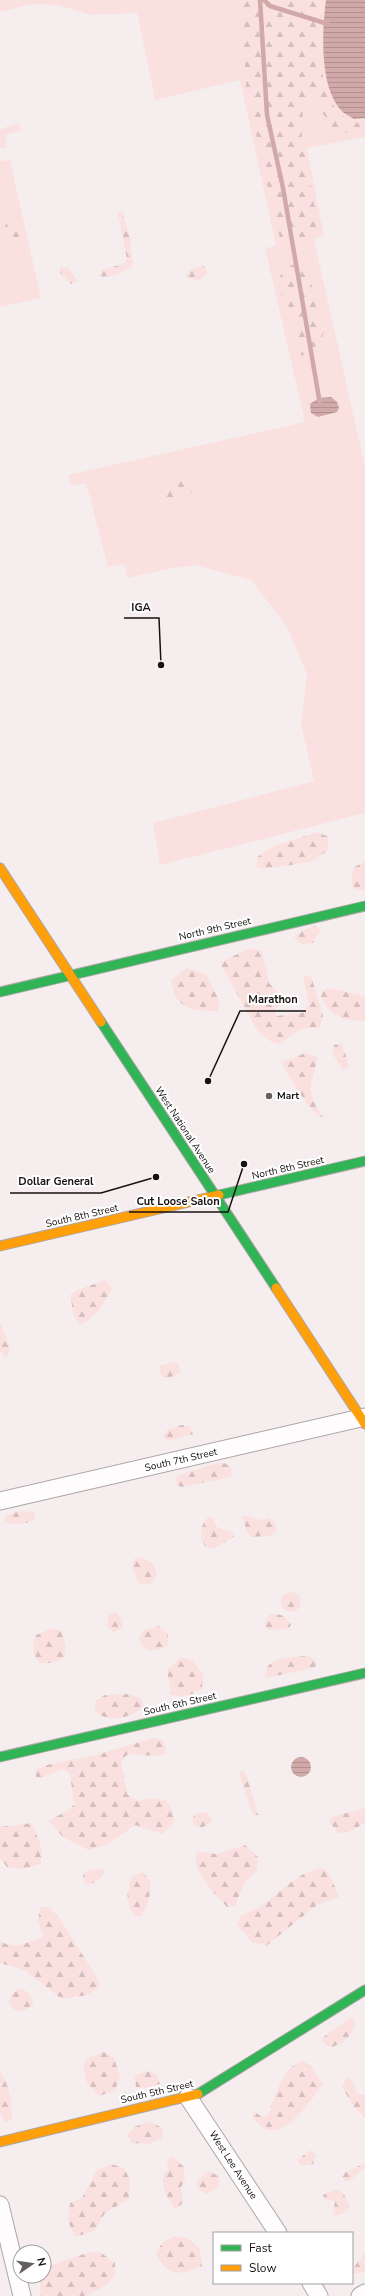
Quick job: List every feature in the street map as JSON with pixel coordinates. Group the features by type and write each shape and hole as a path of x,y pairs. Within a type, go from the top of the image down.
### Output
{"street":[{"name":"West National Avenue","path":"0,868 364,1420"},
{"name":"North 9th Street","path":"0,992 365,906"},
{"name":"North 8th Street","path":"215,1196 365,1161"},
{"name":"South 8th Street","path":"0,1246 215,1196"},
{"name":"South 7th Street","path":"0,1502 364,1420"},
{"name":"South 6th Street","path":"0,1757 365,1673"},
{"name":"South 5th Street","path":"0,2142 188,2097 206,2091 365,1990"},
{"name":"West Lee Avenue","path":"188,2097 277,2232"},
{"path":"0,2205 22,2296"},
{"path":"312,2284 319,2296"},
{"path":"360,2296 365,2293"}],"green space":[{"path":"0,0 365,0 365,137 307,148 324,236 314,239 365,467 365,813 160,865 153,823 314,781 301,724 307,675 287,627 251,580 195,565 127,578 124,564 108,567 86,483 71,486 68,475 305,422 265,248 276,246 240,80 155,100 137,13 91,15 57,5 33,4 0,12"},
{"path":"242,0 323,0 320,34 323,74 327,93 336,108 348,119 365,124 365,132 341,133 331,126 311,95 303,100 302,136 319,231 295,243 285,241 280,237 277,230 246,88"},
{"path":"19,123 21,131 5,135 7,147 0,148 0,129"},
{"path":"10,160 41,298 0,307 0,161"},
{"path":"122,210 130,238 133,265 126,271 117,275 99,276 102,270 123,264 127,259 118,214"},
{"path":"9,219 19,221 23,233 16,240 4,234 5,226"},
{"path":"302,257 310,262 314,296 318,312 325,329 320,343 302,356 296,345 298,325 281,294 278,278"},
{"path":"204,266 208,273 199,281 186,277 189,270"},
{"path":"60,267 68,267 78,281 71,284 60,273"},
{"path":"174,475 189,475 194,490 185,500 169,498 161,493 162,487"},
{"path":"317,832 329,837 327,851 311,862 264,869 257,867 257,857 274,846"},
{"path":"365,862 365,891 353,888 351,879 354,867"},
{"path":"315,926 321,930 313,943 301,944 294,937 302,931"},
{"path":"250,948 262,951 269,983 277,991 280,1004 275,1010 276,1016 302,1013 309,1006 303,977 311,976 323,1015 320,1028 303,1029 290,1036 281,1044 268,1040 257,1030 221,965 225,960"},
{"path":"187,968 206,974 220,1002 218,1011 201,1011 186,1007 176,997 171,980"},
{"path":"329,988 365,996 365,1021 344,1019 332,1013 324,1003 321,996 323,991"},
{"path":"342,1043 349,1066 343,1071 332,1053 334,1045"},
{"path":"306,1053 318,1057 310,1088 314,1102 324,1119 312,1110 294,1085 281,1062"},
{"path":"106,1280 112,1288 106,1300 96,1313 81,1325 74,1317 70,1295 77,1290"},
{"path":"0,1321 10,1349 6,1359 0,1351"},
{"path":"170,1362 177,1363 181,1371 175,1376 164,1378 160,1373 161,1366"},
{"path":"182,1425 189,1426 193,1434 168,1441 163,1437 167,1430"},
{"path":"222,1462 230,1466 233,1475 228,1478 181,1487 177,1485 175,1479 178,1475"},
{"path":"20,1511 34,1512 35,1519 28,1523 20,1524 12,1524 5,1521 5,1516"},
{"path":"244,1515 261,1520 269,1518 274,1522 277,1530 270,1536 251,1537 247,1532 242,1516"},
{"path":"208,1517 213,1518 217,1527 232,1532 234,1537 213,1549 205,1546 201,1531 203,1524"},
{"path":"138,1557 146,1559 154,1565 157,1576 149,1585 138,1583 132,1566 134,1559"},
{"path":"291,1592 298,1595 301,1602 298,1609 291,1612 284,1609 281,1602 284,1595"},
{"path":"116,1612 122,1619 122,1629 113,1632 107,1626 109,1614"},
{"path":"270,1614 285,1617 291,1624 289,1629 268,1630 264,1623"},
{"path":"159,1626 168,1634 168,1645 159,1649 147,1650 143,1647 139,1638 143,1631"},
{"path":"53,1628 61,1631 66,1646 64,1658 53,1663 39,1663 33,1649 34,1639 36,1635"},
{"path":"309,1656 315,1660 317,1665 313,1668 266,1678 268,1665 273,1662 280,1659"},
{"path":"181,1657 194,1661 203,1675 202,1689 187,1696 175,1696 171,1694 167,1670"},
{"path":"129,1694 141,1698 144,1706 133,1714 120,1718 113,1718 100,1715 95,1711 96,1700 105,1695"},
{"path":"153,1738 163,1740 167,1753 157,1756 128,1754 121,1761 127,1794 138,1801 151,1798 166,1800 173,1812 174,1823 162,1834 135,1825 106,1845 88,1850 63,1837 49,1821 71,1808 74,1804 70,1774 62,1769 42,1778 36,1777 35,1770 50,1764 96,1755"},
{"path":"243,1769 247,1776 258,1815 253,1815 239,1773"},
{"path":"365,1808 365,1823 349,1832 338,1833 329,1821 332,1817"},
{"path":"207,1812 213,1821 203,1827 195,1827 192,1818 196,1814"},
{"path":"32,1823 42,1849 41,1864 23,1869 7,1867 0,1858 0,1827"},
{"path":"245,1845 258,1857 257,1870 244,1884 235,1906 227,1907 204,1881 200,1874 196,1859 197,1851 216,1854"},
{"path":"99,1868 104,1870 99,1879 91,1884 85,1884 83,1875 87,1871"},
{"path":"322,1868 330,1875 339,1897 317,1905 266,1946 252,1942 237,1925 241,1916 261,1906 297,1878 313,1870"},
{"path":"143,1872 151,1883 150,1896 146,1908 141,1916 135,1916 129,1906 128,1892 132,1876"},
{"path":"40,1907 49,1907 60,1919 96,1976 100,1986 88,1995 62,1999 24,1970 0,1963 0,1941 6,1944 16,1945 27,1943 43,1936 38,1922"},
{"path":"21,1988 29,1993 34,2004 22,2012 13,2009 9,2002 12,1993"},
{"path":"351,2017 356,2021 353,2031 348,2038 332,2047 326,2045 321,2039"},
{"path":"104,2052 114,2058 120,2076 115,2091 99,2096 87,2083 83,2064 89,2057"},
{"path":"301,2061 309,2064 323,2084 309,2103 291,2122 281,2128 271,2130 261,2127 252,2116 254,2111 262,2117 268,2115 283,2077 294,2065"},
{"path":"0,2071 6,2082 12,2106 12,2119 6,2123 0,2114"},
{"path":"150,2071 157,2075 160,2084 147,2088 136,2087 134,2075"},
{"path":"347,2077 353,2082 357,2094 365,2095 365,2118 354,2107 342,2087"},
{"path":"150,2121 162,2128 163,2138 148,2144 131,2143 128,2134 134,2127"},
{"path":"310,2150 316,2155 313,2164 301,2166 297,2161"},
{"path":"174,2157 184,2167 185,2180 181,2187 183,2203 175,2209 166,2194 163,2184 163,2179 168,2169 167,2163 169,2158"},
{"path":"365,2163 365,2168 349,2181 345,2181 342,2177 346,2172"},
{"path":"111,2164 124,2168 130,2180 129,2199 105,2213 94,2231 75,2237 68,2221 70,2203 82,2198 97,2170"},
{"path":"208,2171 219,2176 219,2187 207,2194 198,2189 196,2182"},
{"path":"336,2189 343,2193 351,2207 342,2214 333,2216 335,2201 324,2199 323,2195"},
{"path":"174,2236 188,2238 200,2249 202,2266 181,2273 170,2271 160,2262 156,2254 162,2243"},
{"path":"90,2252 100,2252 115,2263 115,2276 109,2283 87,2296 40,2296 40,2284 52,2284 52,2264"},
{"path":"365,2252 365,2272 355,2274 353,2269"}],"shaded area":[{"path":"326,0 365,0 365,118 354,119 345,114 334,100 329,87 323,42"},
{"path":"331,397 337,402 339,408 337,412 318,417 311,413 310,404 319,398"},
{"path":"301,1757 308,1760 311,1767 308,1774 301,1777 294,1774 291,1767 294,1760"}],"waterway":[{"path":"260,0 267,115 283,188 320,404"},
{"path":"264,0 270,6 328,24"}],"traffic: fast":[{"path":"0,992 365,906"},
{"path":"101,1022 276,1288"},
{"path":"219,1195 365,1161"},
{"path":"0,1757 365,1673"},
{"path":"198,2094 365,1990"}],"traffic: slow":[{"path":"0,868 101,1022"},
{"path":"0,1246 219,1195"},
{"path":"276,1288 365,1424"},
{"path":"0,2142 198,2094"}],"place":[{"name":"IGA","path":"161,665"},
{"name":"Marathon","path":"208,1081"},
{"name":"Mart","path":"269,1096"},
{"name":"Cut Loose Salon","path":"244,1164"},
{"name":"Dollar General","path":"156,1177"}]}
